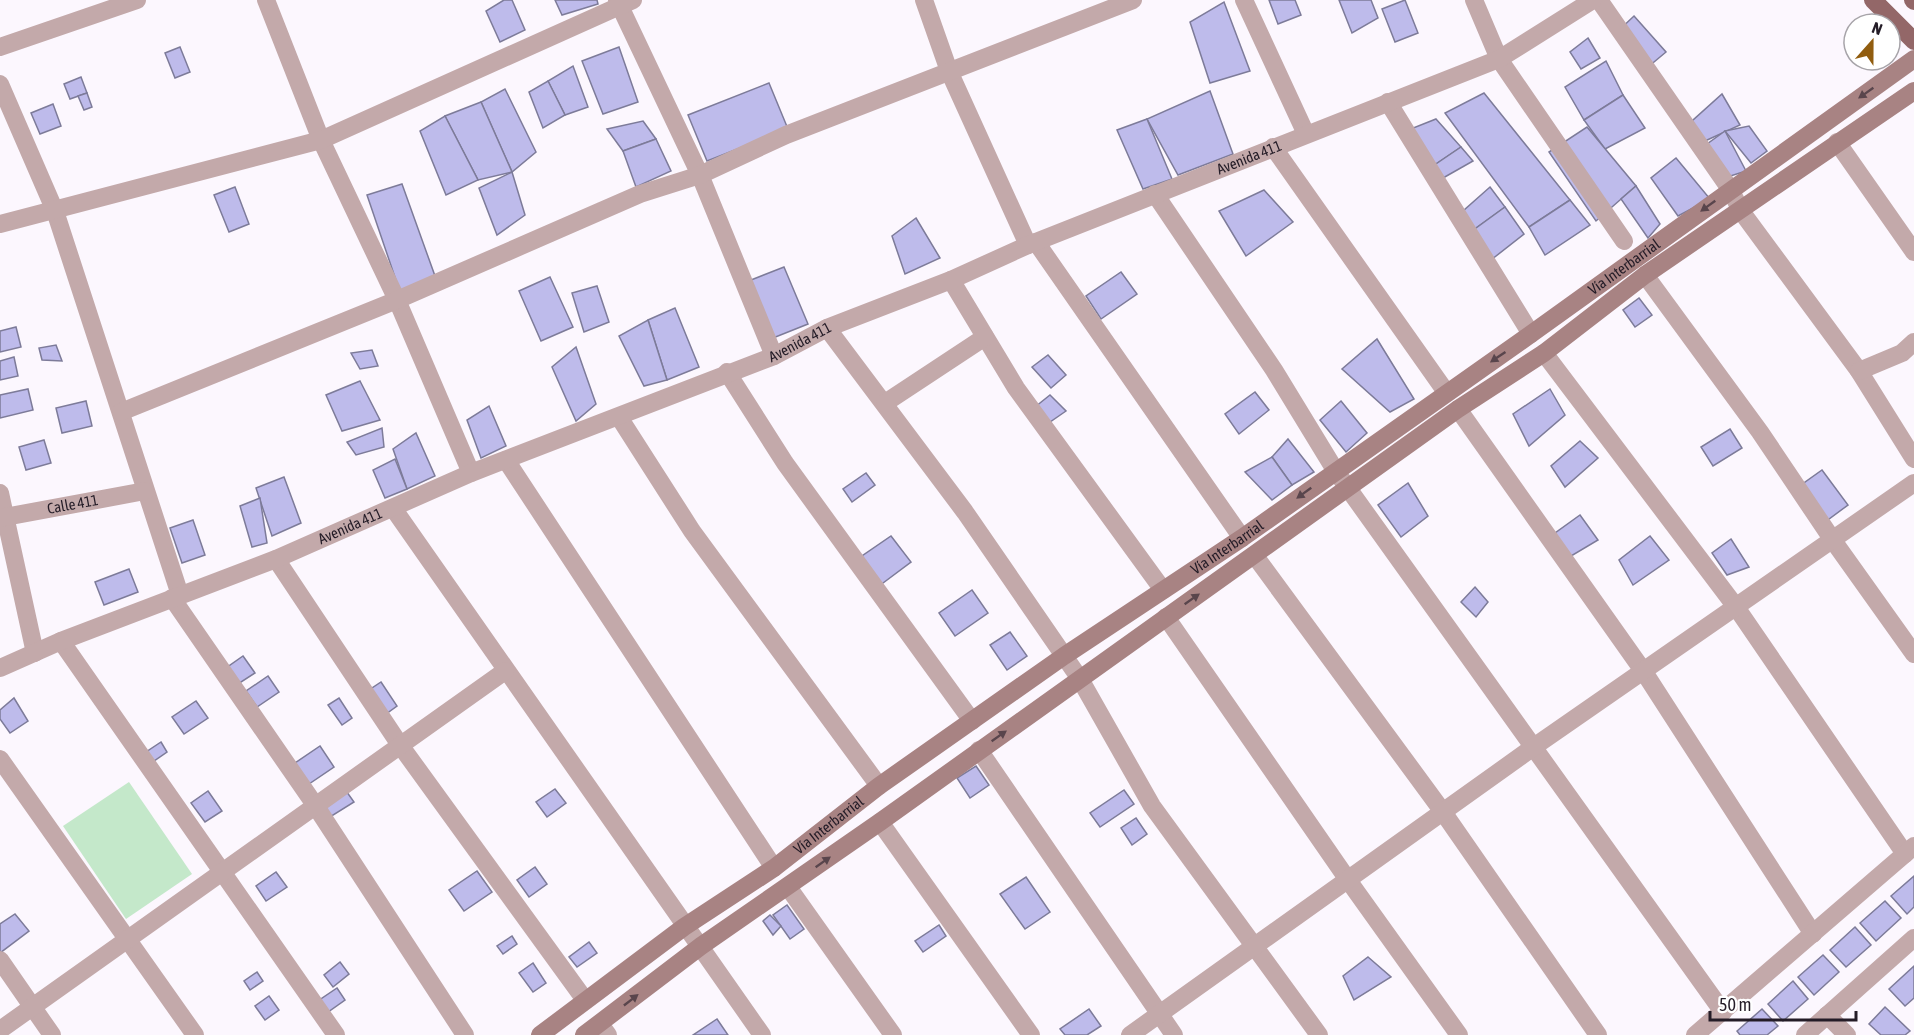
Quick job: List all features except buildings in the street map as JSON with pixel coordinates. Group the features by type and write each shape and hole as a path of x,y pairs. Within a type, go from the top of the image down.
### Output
{"main road":[{"path":"1873,0 1914,41"},
{"name":"Vía Interbarrial","path":"540,1035 684,927 774,867 879,786 1064,656 1242,538 1335,470 1532,334 1730,189 1914,59"},
{"name":"Vía Interbarrial","path":"584,1035 604,1029 701,946 880,822 1458,410 1544,353 1645,275 1914,91"}],"street":[{"path":"0,46 137,0"},
{"path":"266,0 321,140 397,300 471,473"},
{"path":"924,0 950,71 1032,244 1242,538"},
{"path":"121,412 397,300 640,194 700,175 786,135 1132,0"},
{"path":"1244,0 1306,134"},
{"path":"1474,0 1499,58 1624,241"},
{"name":"Avenida 411","path":"0,668 61,641 276,559 471,473 619,417 727,372 774,356 827,328 951,280 1032,244 1499,58 1593,0"},
{"path":"1599,0 1730,189 1741,211 1859,371 1914,459"},
{"path":"0,224 321,140 623,2 700,175 774,356"},
{"path":"0,84 55,211 121,412 176,597 465,1035"},
{"path":"1388,102 1532,334"},
{"path":"1837,142 1914,252"},
{"path":"1273,147 1446,392"},
{"path":"1155,194 1274,370 1335,470 1535,746 1723,1012"},
{"path":"1645,275 1760,432 1832,539 1914,654"},
{"path":"951,280 1016,388 1162,590"},
{"path":"827,328 965,512 1080,679 1152,806 1253,948 1319,1035"},
{"path":"885,403 985,337"},
{"path":"1859,371 1902,352 1914,342"},
{"path":"1544,353 1736,607 1910,850 1695,1035"},
{"path":"727,372 785,462 972,721"},
{"path":"1458,410 1644,672 1813,934"},
{"path":"619,417 692,531 879,786"},
{"path":"506,460 774,867"},
{"path":"1130,1035 1535,746 1914,483"},
{"name":"Calle 411","path":"2,517 145,491"},
{"path":"0,493 2,517 35,653"},
{"path":"393,508 505,672 762,1035"},
{"path":"1255,556 1443,812 1598,1035"},
{"path":"276,559 400,745 585,1000"},
{"path":"1166,617 1348,880 1459,1035"},
{"path":"61,641 220,872 336,1035"},
{"path":"0,1030 505,672"},
{"path":"979,750 1174,1035"},
{"path":"0,759 195,1035"},
{"path":"880,822 1031,1035"},
{"path":"788,887 893,1035"},
{"path":"1805,1035 1914,938"},
{"path":"0,960 52,1035"},
{"path":"1827,1015 1847,1035"}],"green space":[{"path":"129,782 192,874 126,919 63,826"}]}
